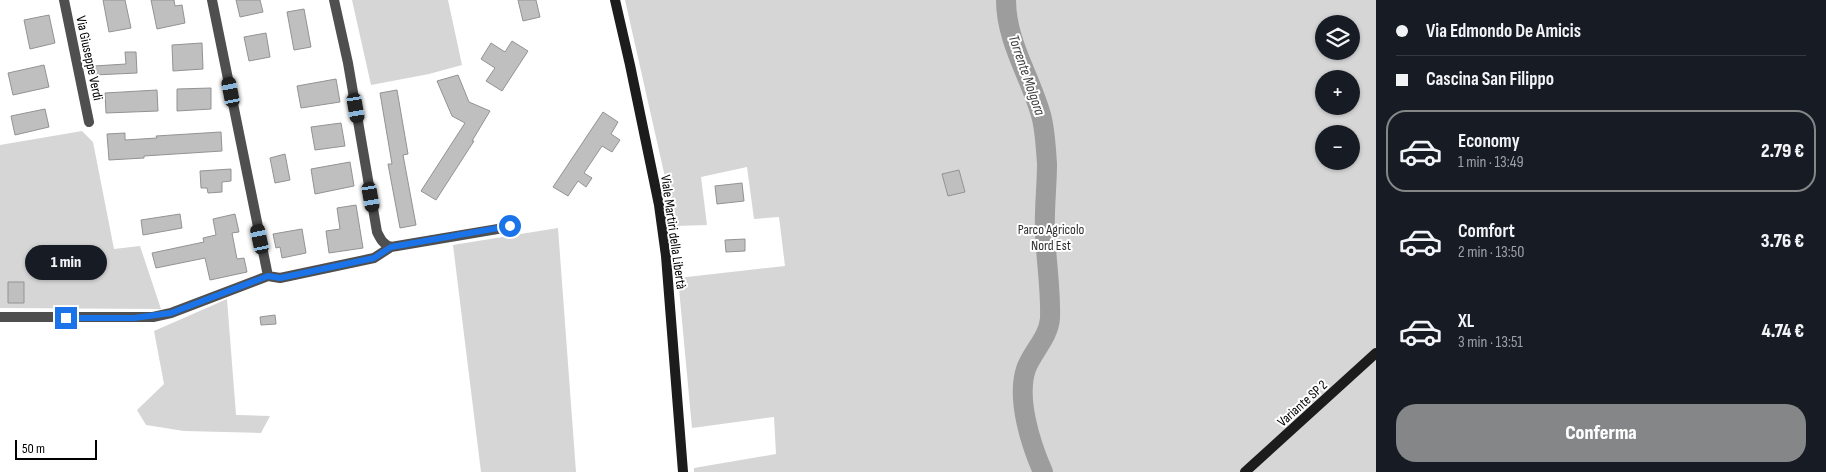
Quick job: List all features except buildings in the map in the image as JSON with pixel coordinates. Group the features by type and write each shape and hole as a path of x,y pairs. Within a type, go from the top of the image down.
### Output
{"street":[{"name":"Via Giuseppe Verdi","path":"64,0 89,122"},
{"path":"212,0 268,276"},
{"path":"334,0 348,63 377,232 385,245 391,247"},
{"name":"Viale Martiri della Libertà","path":"615,0 659,205 666,256 683,472"},
{"path":"0,317 153,317 171,313 268,276 280,278 374,258 391,247 510,226"},
{"name":"Variante SP 2","path":"1245,472 1376,353"}],"green space":[{"path":"352,0 448,0 462,65 429,74 371,85"},
{"name":"Parco Agricolo Nord Est","path":"625,0 1376,0 1376,472 694,472 694,468 776,454 774,417 692,428 678,278 785,266 779,217 754,219 747,167 701,177 707,225 676,226"},
{"path":"82,131 93,142 114,249 140,246 161,309 0,308 0,145"},
{"path":"558,228 576,472 481,472 453,245"},
{"path":"227,299 236,415 270,416 261,433 184,431 146,425 137,410 164,384 154,331"}],"waterway":[{"name":"Torrente Molgora","path":"1006,0 1010,30 1041,115 1046,146 1045,232 1050,318 1047,332 1026,369 1023,381 1026,422 1043,472"}],"route":[{"path":"66,318 153,317 171,313 268,276 280,278 374,258 391,247 510,226"}]}
